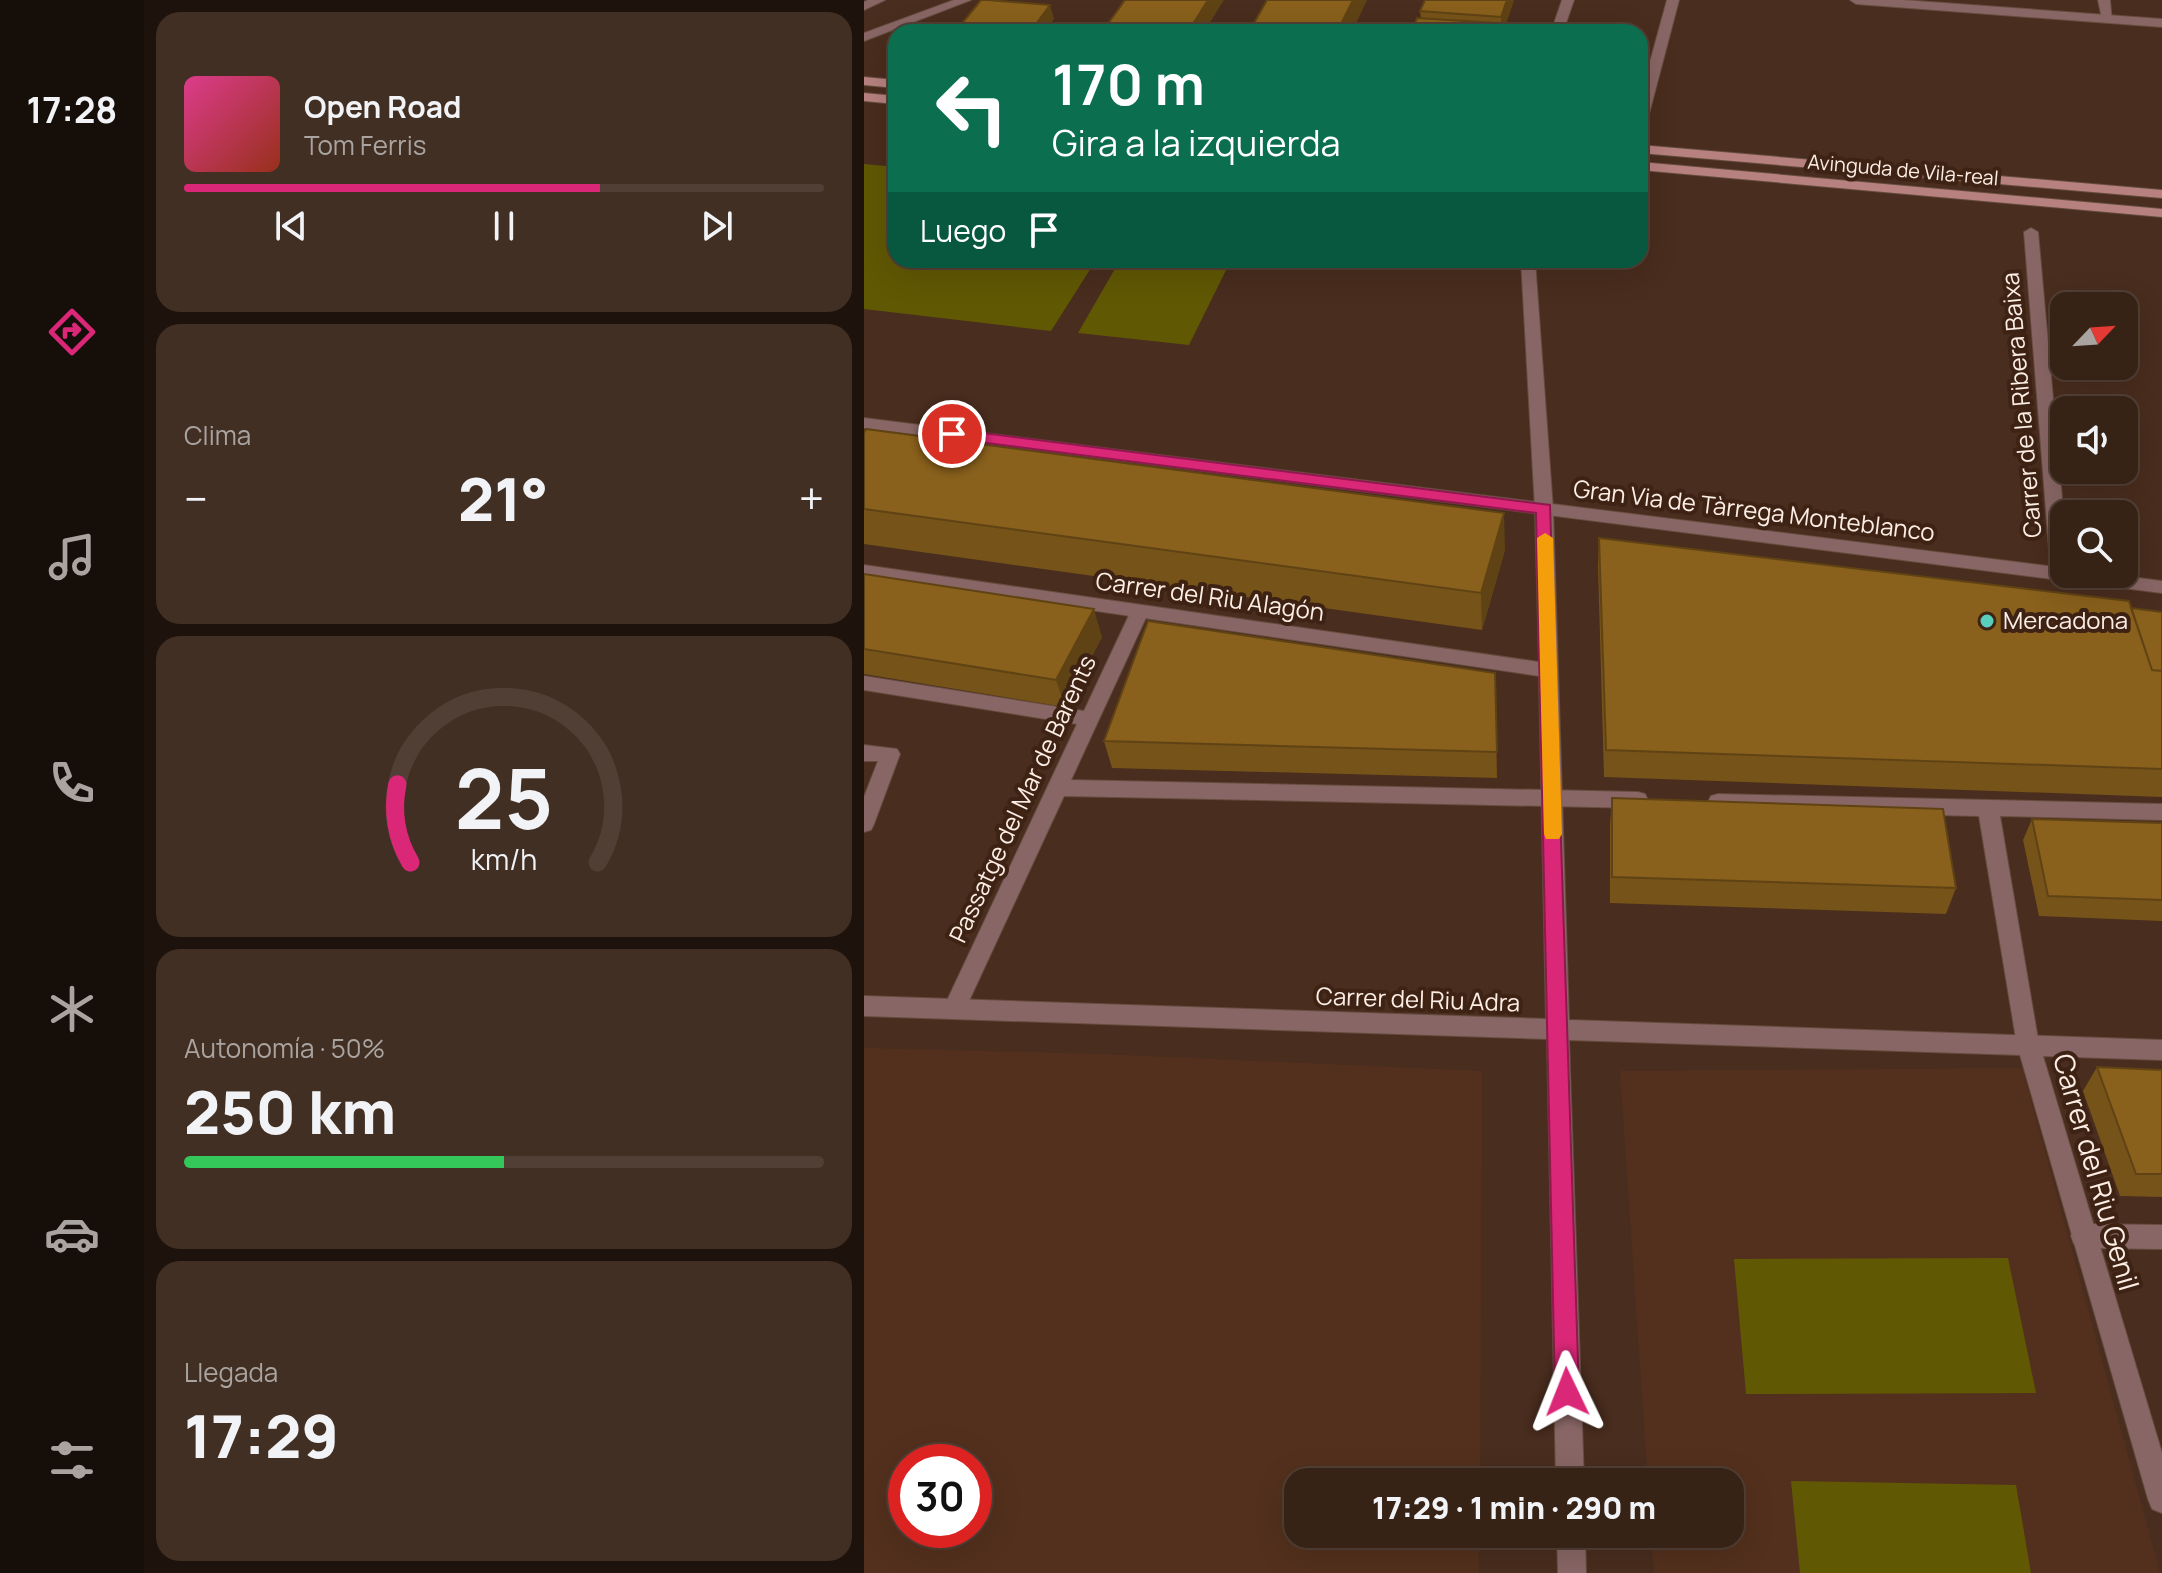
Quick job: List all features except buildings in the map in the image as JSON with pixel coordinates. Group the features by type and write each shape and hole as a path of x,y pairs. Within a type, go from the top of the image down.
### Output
{"main road":[{"path":"864,81 888,83"},
{"path":"864,97 888,99"},
{"name":"Avinguda de Vila-real","path":"1648,150 2162,194"},
{"name":"Avinguda de Vila-real","path":"1648,167 2162,213"}],"street":[{"path":"864,6 879,0"},
{"path":"899,24 965,0"},
{"path":"1560,24 1568,0"},
{"path":"1648,92 1673,0"},
{"path":"1856,0 2162,23"},
{"path":"2104,0 2108,19"},
{"path":"864,37 888,28"},
{"name":"Carrer de la Ribera Baixa","path":"2031,232 2054,500"},
{"path":"1529,268 1544,509 1570,1468"},
{"name":"Gran Via de Tàrrega Monteblanco","path":"864,423 2050,573"},
{"name":"Carrer del Riu Alagón","path":"864,571 1548,670"},
{"name":"Gran Via de Tàrrega Monteblanco","path":"2138,584 2162,587"},
{"name":"Passatge del Mar de Barents","path":"954,1009 1140,611"},
{"path":"864,683 1089,719"},
{"path":"864,753 890,754 864,824"},
{"path":"1057,788 1661,801"},
{"path":"1692,802 2162,812"},
{"name":"Carrer del Riu Genil","path":"1988,808 2028,1045 2162,1499"},
{"name":"Carrer del Riu Adra","path":"864,1006 2162,1050"},
{"path":"2083,1236 2162,1237"},
{"path":"1571,1548 1572,1573"}],"shaded area":[{"path":"864,164 888,166 888,268 1091,268 1051,331 864,309"},
{"path":"1115,268 1227,268 1189,345 1078,333"},
{"path":"864,1048 1101,1054 1482,1071 1480,1468 1284,1468 1284,1548 1479,1548 1479,1573 864,1573"},
{"path":"2022,1068 2160,1573 1654,1573 1652,1548 1744,1548 1744,1468 1647,1468 1620,1071"},
{"path":"2008,1258 2036,1393 1746,1394 1734,1259"},
{"path":"1791,1481 2016,1485 2031,1573 1800,1573"}],"slow traffic":[{"path":"1545,538 1553,834"}],"place":[{"name":"Mercadona","path":"1987,621"}],"route":[{"path":"952,434 1544,509 1567,1392"}]}
